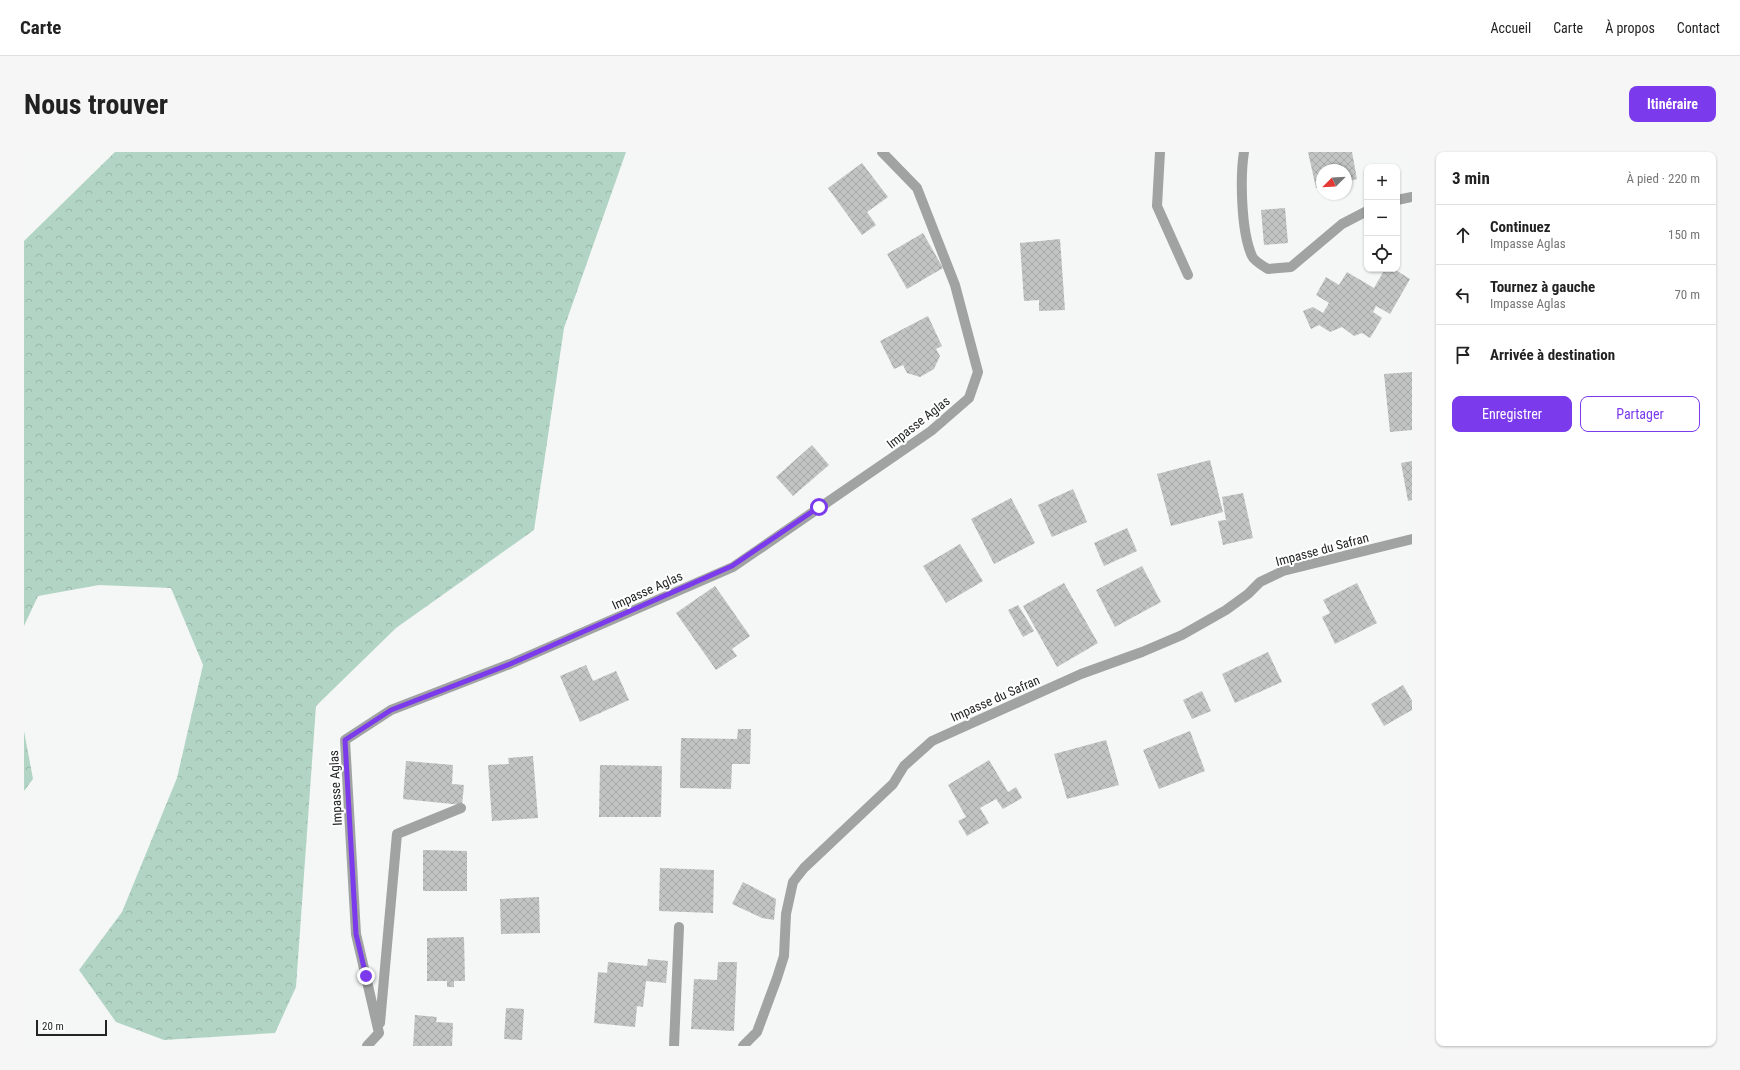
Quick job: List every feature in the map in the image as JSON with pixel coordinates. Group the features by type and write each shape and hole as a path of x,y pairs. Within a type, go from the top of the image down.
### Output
{"street":[{"name":"Impasse Aglas","path":"379,1033 356,934 345,740 391,710 510,664 732,566 931,431 969,398 978,372 954,285 917,188 882,152"},
{"path":"1160,152 1157,206 1188,275"},
{"path":"1244,152 1242,162 1243,220 1252,257 1268,269 1291,267 1342,224 1364,213"},
{"path":"1400,199 1412,197"},
{"name":"Impasse du Safran","path":"743,1046 757,1032 784,956 786,914 793,882 804,868 893,784 904,766 932,741 1081,674 1142,652 1182,635 1226,610 1248,594 1260,582 1283,571 1412,539"},
{"path":"367,1046 379,1033 397,834 461,808"},
{"path":"674,1046 679,927"}],"green space":[{"path":"115,152 626,152 564,328 534,530 396,628 316,706 296,987 275,1033 164,1040 116,1022 79,970 122,912 177,778 203,665 171,588 99,585 38,596 24,626 24,241"},
{"path":"24,731 33,779 24,791"}],"building":[{"path":"1308,152 1352,152 1357,179 1352,180 1352,164 1316,164 1316,188"},
{"path":"862,163 888,197 867,212 876,225 862,235 828,188"},
{"path":"1285,208 1288,243 1264,245 1261,210"},
{"path":"923,233 943,268 907,289 887,254"},
{"path":"1060,239 1065,310 1039,311 1039,300 1024,301 1020,243"},
{"path":"1347,272 1374,288 1383,272 1399,272 1410,279 1390,314 1376,306 1373,312 1382,318 1370,338 1362,333 1354,336 1342,327 1330,332 1319,325 1311,329 1303,311 1313,307 1323,313 1329,303 1316,295 1326,277 1339,285"},
{"path":"928,316 942,346 936,349 940,356 934,369 920,377 907,373 903,365 894,369 880,341"},
{"path":"1412,372 1412,430 1390,432 1384,374"},
{"path":"812,445 829,465 793,496 776,477"},
{"path":"1210,460 1223,512 1171,526 1157,474"},
{"path":"1412,461 1412,500 1408,501 1401,463"},
{"path":"1073,489 1087,522 1052,537 1038,505"},
{"path":"1243,493 1253,538 1223,545 1218,521 1226,520 1222,497"},
{"path":"1011,498 1035,543 994,564 971,519"},
{"path":"1127,528 1137,551 1104,566 1094,543"},
{"path":"960,544 983,581 946,603 923,566"},
{"path":"1142,566 1161,602 1115,627 1096,590"},
{"path":"1064,583 1098,643 1057,667 1023,606"},
{"path":"1357,583 1377,623 1335,644 1322,617 1330,613 1323,600"},
{"path":"715,586 750,636 732,649 737,656 716,670 676,613"},
{"path":"1018,605 1034,631 1023,637 1008,610"},
{"path":"1268,652 1282,682 1235,703 1222,674"},
{"path":"586,665 593,681 616,671 629,700 580,722 560,676"},
{"path":"1403,685 1412,701 1412,710 1384,726 1371,704"},
{"path":"1202,691 1211,711 1192,719 1183,700"},
{"path":"738,729 751,729 750,764 732,764 731,789 680,788 681,738 737,739"},
{"path":"1190,731 1205,771 1159,789 1143,750"},
{"path":"1106,740 1119,785 1067,799 1054,754"},
{"path":"533,756 538,818 492,821 488,765 509,764 508,758"},
{"path":"989,760 1008,792 1016,787 1022,798 1003,809 996,799 980,808 989,823 967,836 958,821 966,817 948,785"},
{"path":"406,761 453,765 452,784 464,785 462,805 403,799"},
{"path":"600,765 662,766 661,817 599,817"},
{"path":"423,850 467,851 467,891 423,891"},
{"path":"660,868 714,870 713,913 659,911"},
{"path":"743,882 776,899 774,920 762,918 732,904"},
{"path":"539,897 540,933 501,934 500,899"},
{"path":"464,937 465,981 454,981 454,987 447,987 447,981 427,981 427,938"},
{"path":"648,959 668,961 666,983 646,981 643,1007 637,1006 635,1027 594,1023 598,972 607,973 608,962 647,966"},
{"path":"718,962 737,962 734,1031 691,1029 694,979 717,980"},
{"path":"506,1008 524,1009 522,1040 504,1039"},
{"path":"415,1015 437,1017 436,1022 453,1023 452,1046 413,1046"}],"route":[{"path":"366,976 356,934 345,740 391,710 510,664 732,566 819,507"}]}
